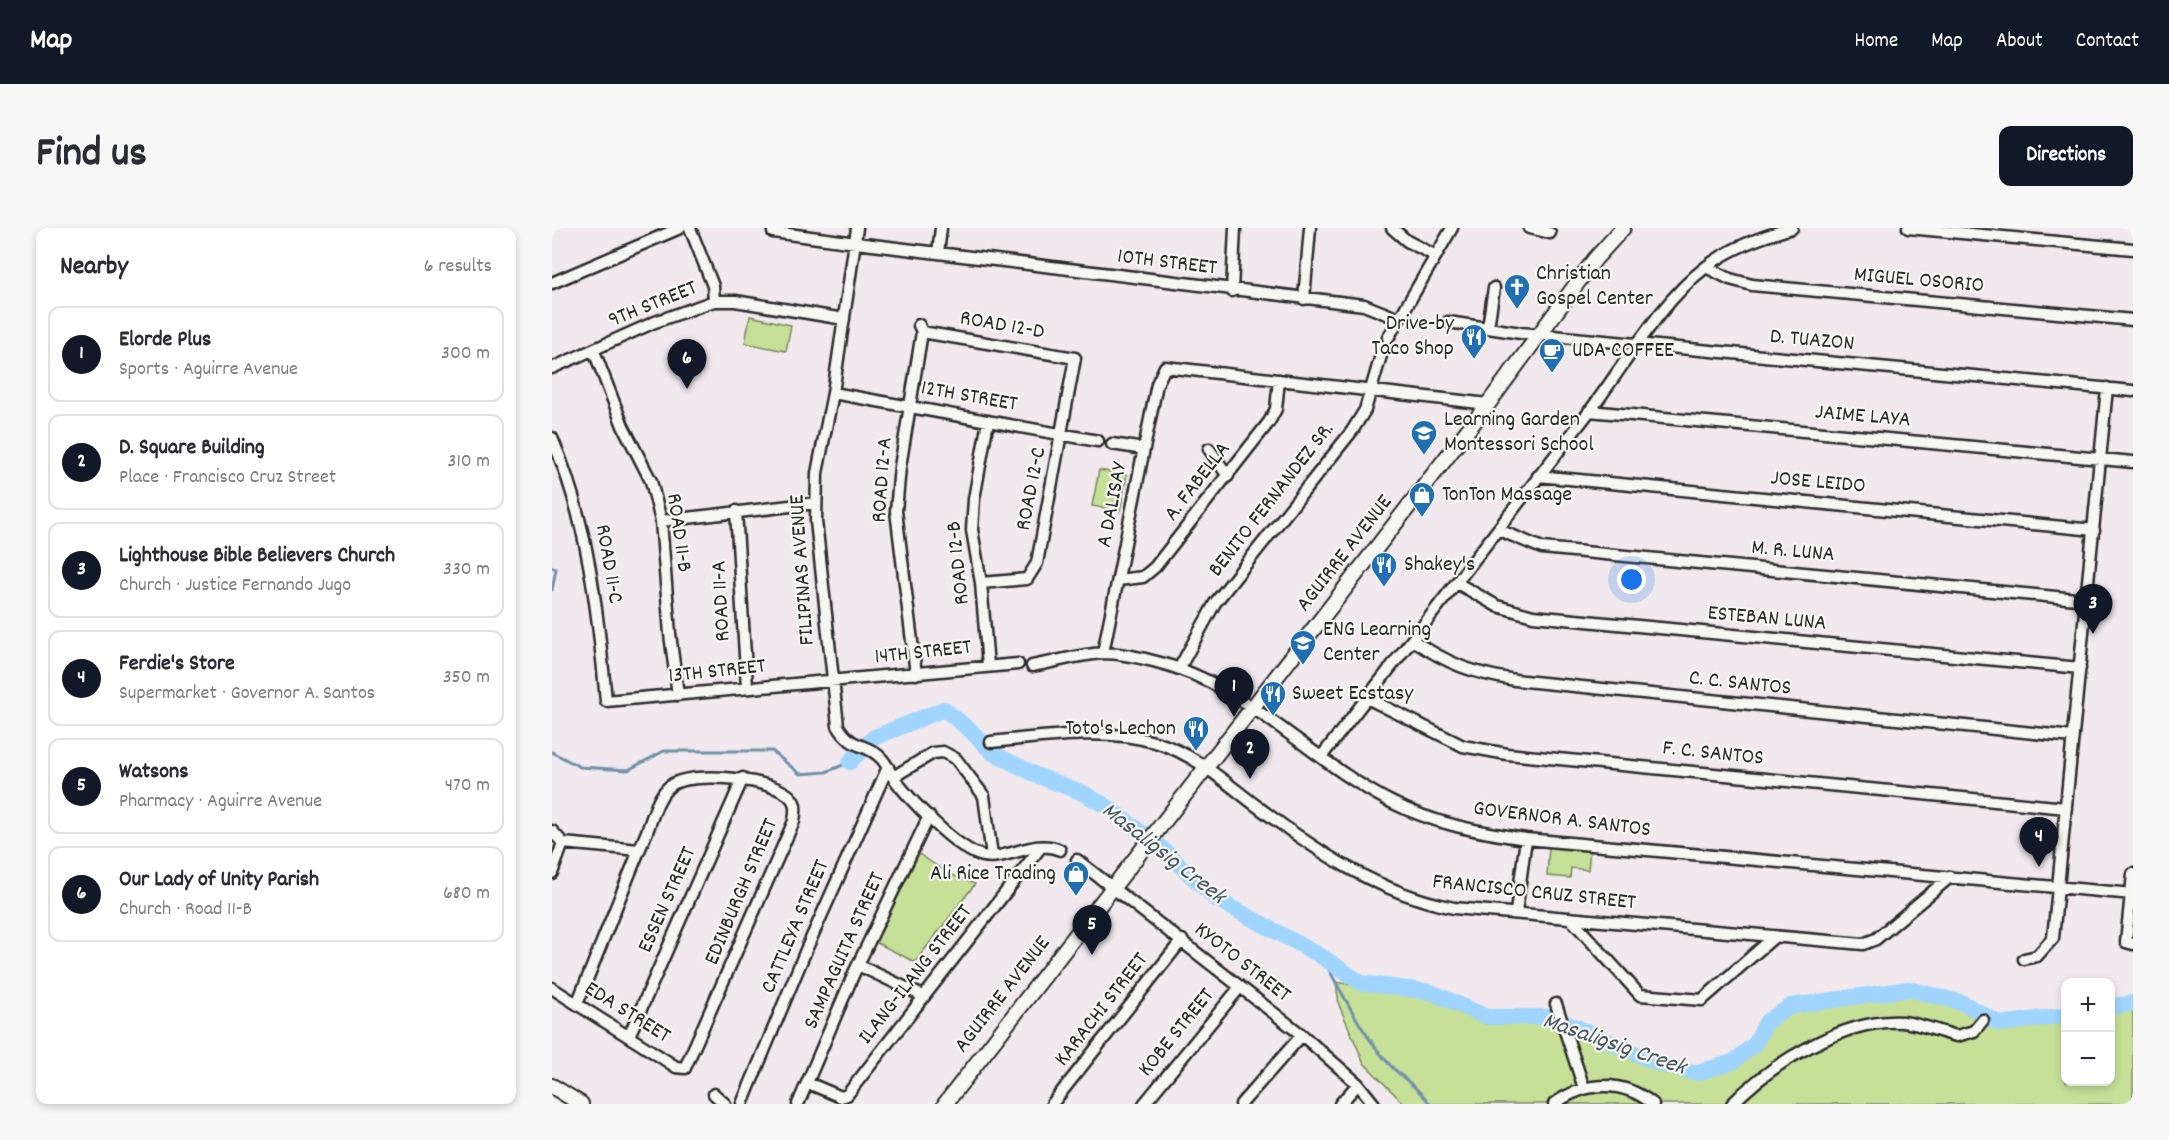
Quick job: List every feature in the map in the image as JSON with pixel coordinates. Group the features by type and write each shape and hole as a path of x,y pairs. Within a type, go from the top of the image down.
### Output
{"street":[{"path":"552,283 680,228"},
{"path":"690,228 713,286 714,300"},
{"name":"10TH STREET","path":"773,228 773,232 856,243 1232,291 1364,305 1399,319"},
{"name":"FILIPINAS AVENUE","path":"856,228 856,243 844,319 817,473 816,503 838,726 846,739 856,746 876,753 890,772"},
{"path":"938,253 941,228"},
{"path":"1232,291 1235,228"},
{"path":"1304,299 1310,228"},
{"path":"1392,228 1407,241 1436,256"},
{"path":"1388,338 1452,228"},
{"path":"1528,228 1550,233"},
{"name":"AGUIRRE AVENUE","path":"945,1104 1488,404 1595,259 1623,228"},
{"path":"1321,757 1499,530 1670,303 1706,267 1733,249 1764,236 1792,228"},
{"path":"1908,228 2133,249"},
{"name":"MIGUEL OSORIO","path":"1706,267 1730,279 1752,285 2133,320"},
{"path":"1488,327 1494,288"},
{"name":"9TH STREET","path":"552,368 656,322 714,300 735,301 844,319"},
{"name":"D. TUAZON","path":"1448,322 1540,335 2133,391"},
{"name":"ROAD 12-D","path":"920,329 1075,358"},
{"name":"ROAD 12-A","path":"916,674 896,511 920,329"},
{"name":"ROAD 11-B","path":"594,351 623,426 651,481 661,521 670,634 678,695"},
{"name":"BENITO FERNANDEZ SR.","path":"1179,667 1215,603 1352,431 1365,410 1382,352"},
{"name":"ROAD 12-C","path":"981,583 1027,579 1038,563 1075,358"},
{"name":"A DALISAY","path":"1103,653 1156,384 1165,367 1279,380"},
{"path":"1279,380 1488,404"},
{"name":"A. FABELLA","path":"1118,580 1143,577 1155,567 1269,422 1276,409 1279,380"},
{"path":"2024,959 2037,956 2053,938 2107,388"},
{"name":"12TH STREET","path":"832,393 1098,441"},
{"name":"JAIME LAYA","path":"1589,411 2133,462"},
{"name":"ROAD 12-B","path":"988,421 974,499 972,530 981,583 988,666"},
{"name":"ROAD 11-C","path":"552,438 581,524 599,626 606,701"},
{"path":"1112,444 1144,449"},
{"path":"1209,449 1228,476"},
{"name":"JOSE LEIDO","path":"1538,476 2094,530"},
{"path":"661,521 816,503"},
{"name":"ROAD 11-A","path":"736,511 747,687"},
{"name":"M. R. LUNA","path":"1499,530 1542,548 2087,600"},
{"name":"ESTEBAN LUNA","path":"1457,583 1497,606 1533,616 2080,668"},
{"name":"C. C. SANTOS","path":"1412,640 1440,658 1474,674 2073,737"},
{"name":"GOVERNOR A. SANTOS","path":"1032,666 1103,653 1126,654 1179,667 1210,681 1253,706 1353,780 1414,813 1477,832 2132,894"},
{"name":"14TH STREET","path":"832,681 1018,664"},
{"name":"13TH STREET","path":"606,701 832,681"},
{"name":"F. C. SANTOS","path":"1367,698 1463,746 1507,754 2066,808"},
{"name":"FRANCISCO CRUZ STREET","path":"991,742 1087,735 1159,743 1205,768 1327,857 1380,885 1442,905 1851,944 1876,939 1950,877"},
{"path":"992,856 984,796 956,759 944,752 933,753 890,772 929,816 967,849 981,856 992,856 1041,847 1060,850"},
{"name":"CATTLEYA STREET","path":"742,1104 806,950 890,772"},
{"name":"EDINBURGH STREET","path":"577,1004 639,850 662,797 670,786 680,781 742,778 775,788 792,798 795,805 794,821 688,1065 683,1069"},
{"name":"ESSEN STREET","path":"629,1036 742,778"},
{"name":"SAMPAGUITA STREET","path":"798,1104 858,965 929,816"},
{"path":"552,831 563,843 639,850"},
{"path":"1516,912 1526,838"},
{"path":"552,873 563,843"},
{"name":"ILANG-ILANG STREET","path":"808,1083 841,1097 847,1095 1041,847"},
{"name":"KYOTO STREET","path":"1077,860 1302,1035 1358,1084 1374,1104"},
{"path":"2133,874 2126,942 2133,944"},
{"path":"1570,918 1640,995 1702,1000 1774,938"},
{"name":"KARACHI STREET","path":"1052,1104 1182,940"},
{"path":"858,965 923,996"},
{"name":"KOBE STREET","path":"1144,1104 1240,987"},
{"name":"EDA STREET","path":"552,988 683,1069"},
{"path":"1558,1008 1584,1088"},
{"path":"1732,1104 1789,1059 1838,1035 1890,1022 1906,1023 1957,1036 1966,1036 1983,1020"},
{"path":"1241,1104 1302,1035"},
{"path":"1340,1104 1358,1084"},
{"path":"1554,1104 1584,1088 1598,1085 1621,1087 1653,1104"},
{"path":"552,1086 581,1104"},
{"path":"714,1094 725,1104"}],"green space":[{"path":"750,316 791,325 786,351 745,343"},
{"path":"1099,470 1127,475 1120,511 1092,506"},
{"path":"1549,846 1590,849 1588,870 1571,868 1570,878 1547,876"},
{"path":"919,854 949,874 975,884 915,962 875,942"},
{"path":"1336,982 1430,999 1486,1024 1549,1017 1659,1064 1697,1073 1733,1062 1755,1044 1767,1021 1791,1006 1909,989 1963,1003 2000,1024 2061,1016 2061,1086 2115,1086 2115,1006 2133,1003 2133,1104 1404,1104 1364,1063 1339,1005"}],"waterway":[{"name":"Masaligsig Creek","path":"552,567 556,569 552,590"},
{"name":"Masaligsig Creek","path":"850,762 873,738 944,709 993,753 1036,775 1083,793 1108,807 1164,850 1216,899 1321,956 1361,983 1431,992 1487,1017 1549,1017 1659,1064 1697,1073 1733,1062 1755,1044 1767,1021 1791,1006 1909,989 1963,1003 2000,1024 2061,1016"},
{"name":"Masaligsig Creek","path":"552,752 580,767 628,770 664,751 772,751 800,774 826,772 850,762"},
{"name":"Masaligsig Creek","path":"1321,956 1352,1012 1379,1052 1430,1104"},
{"name":"Masaligsig Creek","path":"2115,1006 2133,1003"}],"place":[{"name":"Christian Gospel Center","path":"1517,310"},
{"name":"Drive-by Taco Shop","path":"1474,360"},
{"name":"UDA COFFEE","path":"1552,374"},
{"name":"Our Lady of Unity Parish","path":"687,389"},
{"name":"Learning Garden Montessori School","path":"1424,456"},
{"name":"TonTon Massage","path":"1422,518"},
{"name":"Shakey's","path":"1384,588"},
{"name":"Lighthouse Bible Believers Church","path":"2093,634"},
{"name":"ENG Learning Center","path":"1303,666"},
{"name":"Elorde Plus","path":"1234,717"},
{"name":"Sweet Ecstasy","path":"1273,717"},
{"name":"Toto's Lechon","path":"1196,752"},
{"name":"D. Square Building","path":"1250,779"},
{"name":"Ferdie's Store","path":"2039,867"},
{"name":"Ali Rice Trading","path":"1076,897"},
{"name":"Watsons","path":"1092,955"}]}
